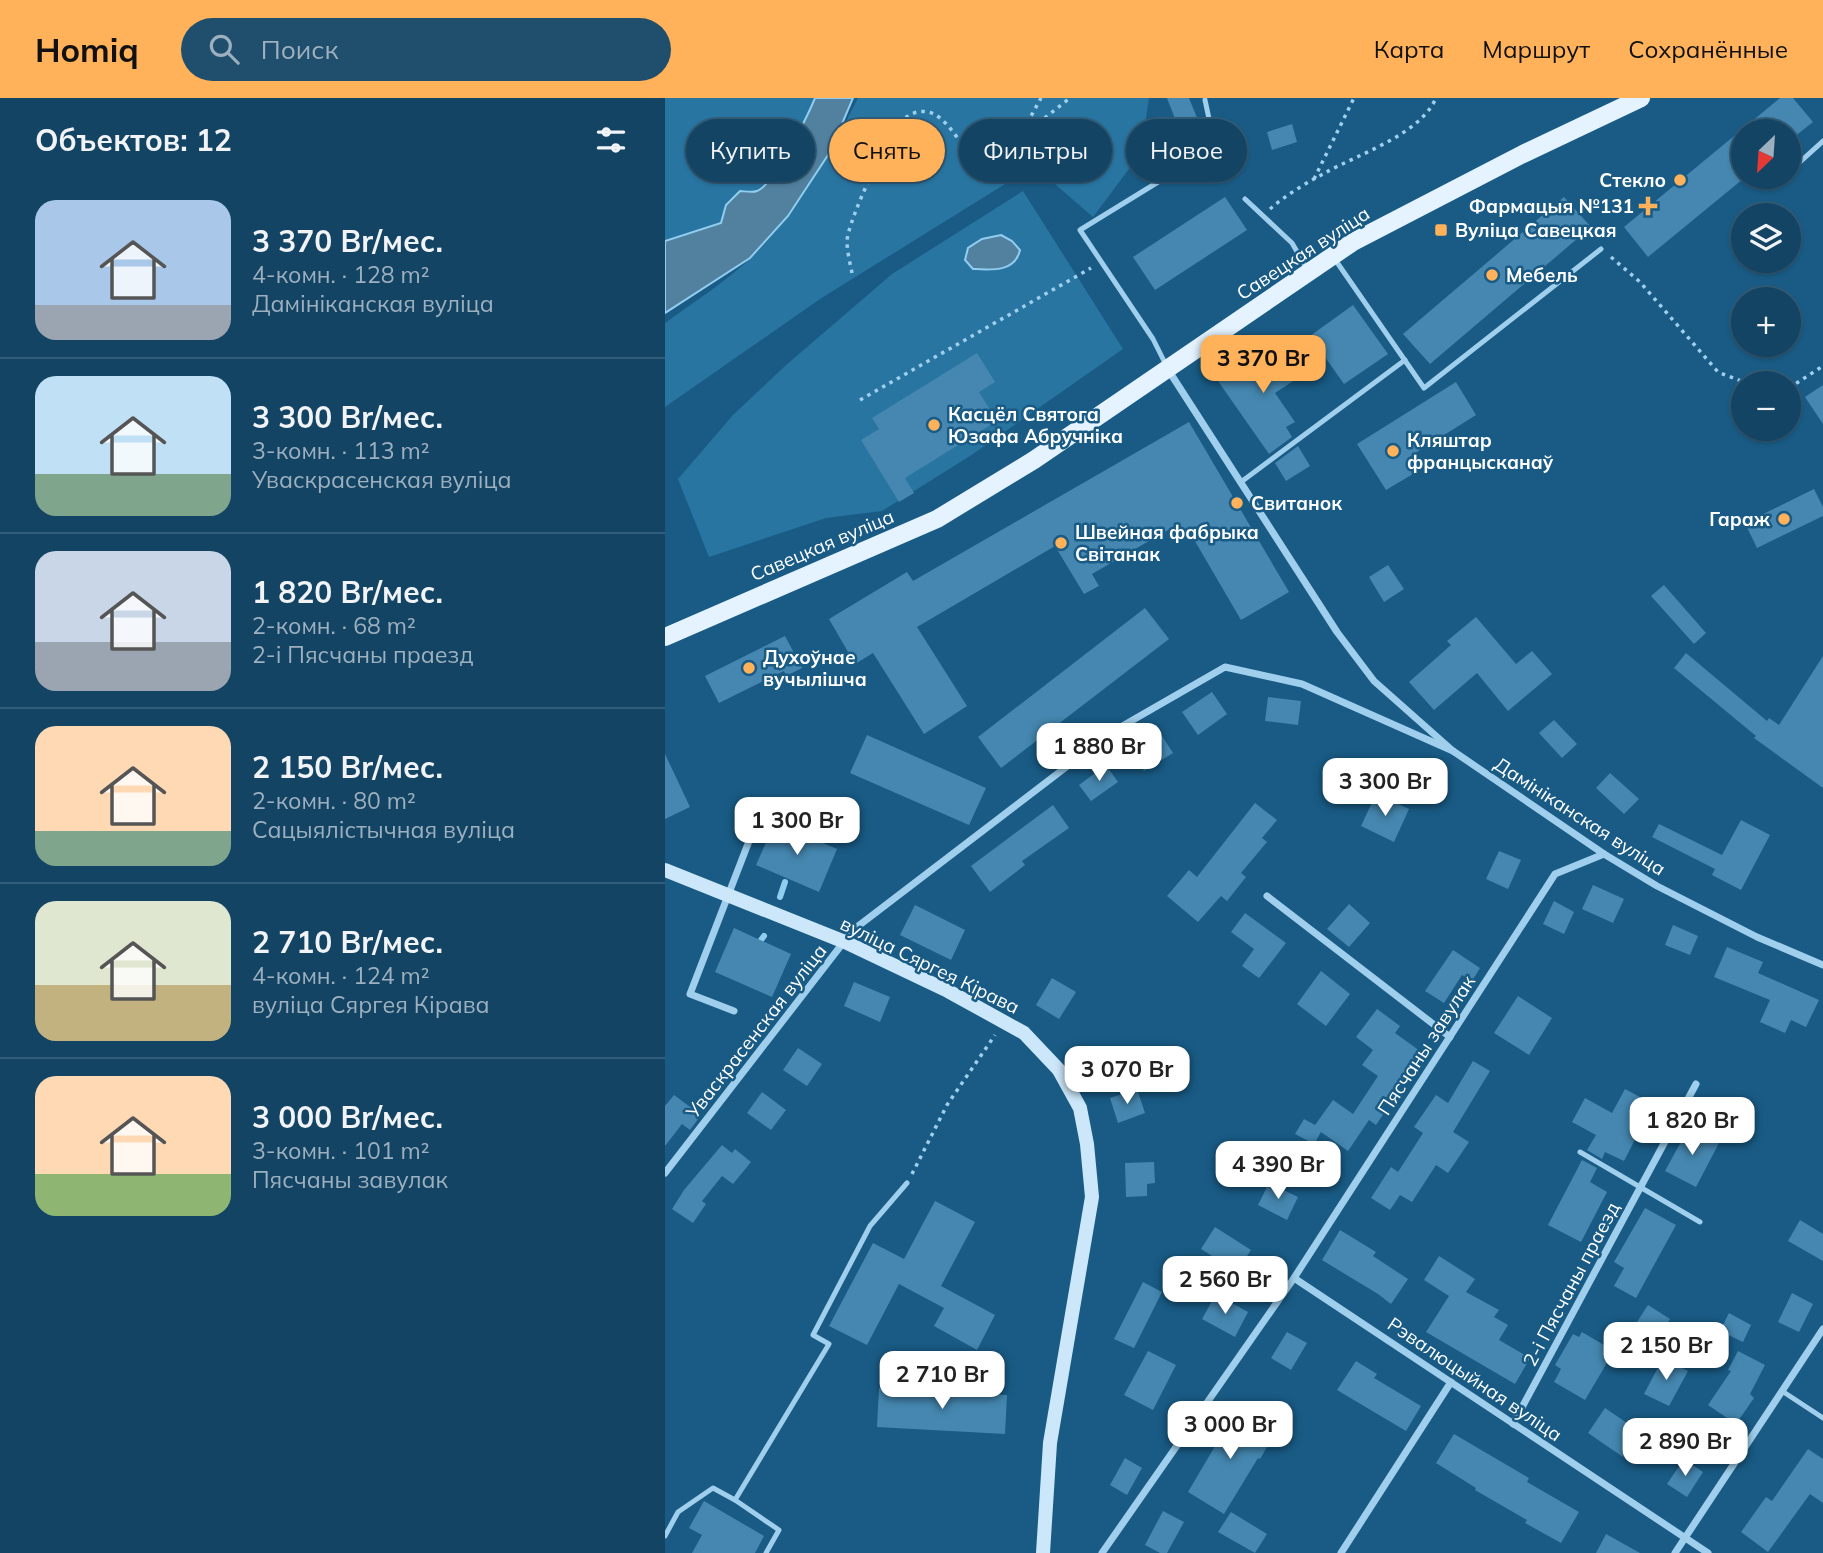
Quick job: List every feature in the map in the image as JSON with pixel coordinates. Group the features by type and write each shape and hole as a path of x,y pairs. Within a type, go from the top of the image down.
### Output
{"main road":[{"name":"Савецкая вуліца","path":"665,637 937,519 1034,460 1353,242 1511,160 1641,98"}],"street":[{"name":"Дамініканская вуліца","path":"1167,368 1337,632 1374,681 1453,751 1604,854 1657,886 1757,937 1823,965"},
{"name":"Уваскрасенская вуліца","path":"665,1173 853,930 1112,732 1225,667 1302,684 1453,751"},
{"path":"734,1011 690,994 756,823 781,808 821,824"},
{"name":"Пясчаны завулак","path":"1102,1553 1294,1278 1555,874 1604,854"},
{"name":"вуліца Сяргея Кірава","path":"665,870 845,942 948,991 1024,1033 1059,1070 1080,1108 1087,1144 1092,1197 1050,1443 1043,1553"},
{"path":"1267,896 1451,1037"},
{"name":"2-і Пясчаны праезд","path":"1513,1424 1696,1084"},
{"name":"Рэвалюцыйная вуліца","path":"1294,1278 1708,1553"},
{"path":"1675,1553 1823,1329"},
{"path":"1341,1553 1451,1382"}],"lane":[{"path":"1205,100 1209,119"},
{"path":"1801,161 1823,141"},
{"path":"1158,182 1080,230 1153,339 1167,368"},
{"path":"1245,199 1292,243 1308,272"},
{"path":"1332,256 1424,388 1601,249"},
{"path":"1241,482 1405,360"},
{"path":"1580,1152 1700,1222"},
{"path":"735,1500 829,1344 813,1335 870,1226 907,1183"},
{"path":"1782,1391 1823,1418"},
{"path":"665,1536 678,1512 713,1488 779,1530 766,1553"}],"path":[{"path":"1041,98 1018,139 1070,98"},
{"path":"1313,181 1354,98"},
{"path":"1263,215 1280,201 1423,118 1436,98"},
{"path":"852,273 847,241 851,220 885,147 898,126 909,115 923,111 935,114 959,141"},
{"path":"1601,249 1640,282 1718,372 1731,377"},
{"path":"860,400 1102,262"},
{"path":"1801,380 1823,366"},
{"path":"907,1183 947,1105 995,1035"}],"shaded area":[{"path":"665,98 815,98 805,119 686,119 686,182 769,182 752,194 726,205 721,223 665,241"},
{"path":"815,98 853,98 844,119 829,119 829,154 815,175 815,119 805,119"},
{"path":"858,98 1149,98 1146,119 1126,119 1126,173 1093,217 1053,182 1112,182 1112,119 959,119 959,182 1008,182 820,299 665,407 665,323 731,275 768,241 811,182 815,182 815,175 829,152 829,182 945,182 945,119 847,119"},
{"path":"768,182 810,182 788,216 750,258 665,313 665,241 721,223 726,205 740,191 755,192"},
{"path":"1023,191 1123,349 970,456 882,511 826,518 709,557 678,479 733,415 785,366 892,274"},
{"path":"1001,235 1012,241 1020,250 1013,262 1002,268 973,269 965,260 968,248 982,239"}],"building":[{"path":"1167,98 1189,98 1198,119 1175,119"},
{"path":"1780,98 1793,98 1813,122 1801,132 1801,119 1755,119"},
{"path":"1292,124 1297,142 1272,150 1267,132"},
{"path":"1731,139 1731,189 1648,257 1624,227"},
{"path":"1225,197 1247,230 1155,290 1133,257"},
{"path":"1564,197 1591,227 1430,364 1403,334"},
{"path":"1353,305 1388,354 1344,384 1310,336"},
{"path":"1277,342 1301,376 1275,393 1295,422 1286,427 1292,437 1269,454 1218,381"},
{"name":"Касцёл Святога Юзафа Абручніка","path":"977,353 995,382 979,392 997,421 905,478 914,493 899,502 861,440 879,429 872,418"},
{"path":"1456,382 1476,415 1409,457 1418,471 1386,490 1357,444"},
{"path":"1823,385 1823,424 1805,397"},
{"name":"Швейная фабрыка Світанак","path":"1189,422 1289,592 1241,620 1189,531 1174,540 1168,530 1092,574 1099,586 1084,594 1055,546 917,627 967,706 924,734 873,653 855,664 829,619 907,572 913,581"},
{"path":"1298,446 1310,466 1286,481 1275,463"},
{"name":"Гараж","path":"1814,489 1823,507 1823,516 1757,548 1745,523"},
{"path":"1388,565 1404,589 1384,602 1369,577"},
{"path":"1664,585 1706,633 1694,644 1651,596"},
{"path":"1145,608 1169,639 1001,768 978,737"},
{"path":"1476,617 1516,664 1532,651 1552,674 1508,711 1477,673 1434,710 1409,682 1451,645 1447,641"},
{"path":"785,636 802,668 786,676 784,671 719,703 705,676"},
{"path":"1686,653 1767,721 1769,718 1779,725 1823,656 1823,788 1754,738 1756,736 1674,668"},
{"path":"1212,692 1227,714 1198,735 1182,712"},
{"path":"1268,697 1301,701 1298,725 1265,721"},
{"path":"1554,720 1577,744 1562,758 1539,733"},
{"path":"1155,725 1173,753 1144,771 1126,743"},
{"path":"867,735 986,788 969,825 850,773"},
{"path":"665,754 690,807 665,819"},
{"path":"1106,765 1118,782 1091,801 1079,785"},
{"path":"1610,773 1639,799 1624,814 1596,788"},
{"path":"1376,794 1409,809 1394,842 1361,826"},
{"path":"1255,803 1277,820 1262,838 1267,842 1241,873 1246,877 1227,901 1221,896 1198,922 1167,896 1189,870 1197,877"},
{"path":"1053,805 1069,828 1022,861 1025,865 990,892 971,866"},
{"path":"1741,820 1770,835 1741,890 1712,875 1715,869 1652,837 1659,824 1722,855"},
{"path":"775,822 837,849 819,892 756,865"},
{"path":"1499,851 1521,860 1508,889 1486,879"},
{"path":"1593,885 1624,899 1613,923 1582,909"},
{"path":"1554,901 1574,912 1564,934 1543,924"},
{"path":"1349,904 1370,923 1349,947 1327,929"},
{"path":"915,905 965,930 951,960 900,935"},
{"path":"1245,913 1286,943 1259,978 1242,966 1254,949 1231,932"},
{"path":"1673,925 1698,936 1690,955 1665,945"},
{"path":"734,928 791,954 772,997 715,972"},
{"path":"1727,947 1763,962 1758,973 1819,1000 1806,1027 1791,1020 1785,1033 1760,1022 1770,1000 1714,977"},
{"path":"1453,950 1480,968 1472,981 1462,975 1444,1003 1425,991"},
{"path":"1321,971 1350,994 1326,1026 1297,1004"},
{"path":"1052,978 1076,992 1059,1019 1036,1005"},
{"path":"854,982 890,997 880,1022 844,1006"},
{"path":"1518,996 1552,1018 1529,1055 1494,1033"},
{"path":"1377,1009 1400,1026 1395,1033 1420,1051 1380,1106 1386,1110 1376,1125 1369,1120 1348,1151 1321,1132 1314,1144 1295,1134 1304,1119 1315,1125 1333,1100 1353,1114 1378,1076 1362,1065 1373,1050 1356,1037"},
{"path":"798,1048 822,1064 807,1086 783,1070"},
{"path":"1473,1061 1490,1071 1453,1132 1469,1142 1448,1173 1436,1165 1412,1202 1400,1195 1390,1210 1371,1198 1391,1167 1398,1172 1423,1133 1414,1127 1436,1095 1448,1103"},
{"path":"1137,1089 1145,1113 1118,1123 1110,1098"},
{"path":"1625,1089 1653,1104 1624,1161 1605,1152 1602,1159 1587,1150 1596,1135 1572,1122 1585,1098 1612,1113"},
{"path":"762,1092 786,1110 771,1130 747,1113"},
{"path":"674,1095 701,1115 690,1130 682,1124 665,1146 665,1106"},
{"path":"1689,1127 1719,1143 1696,1187 1665,1171"},
{"path":"722,1145 732,1153 735,1149 751,1162 733,1184 722,1176 702,1201 706,1204 693,1223 672,1209 684,1190"},
{"path":"1582,1160 1597,1168 1590,1182 1607,1192 1581,1242 1548,1225"},
{"path":"1154,1162 1155,1183 1147,1184 1147,1196 1126,1197 1125,1163"},
{"path":"1269,1183 1298,1197 1287,1220 1258,1205"},
{"path":"935,1201 975,1222 941,1286 995,1315 977,1350 934,1326 944,1308 899,1284 867,1345 829,1326 873,1243 904,1259"},
{"path":"1645,1208 1676,1225 1636,1298 1614,1286 1624,1268 1614,1262"},
{"path":"1800,1220 1823,1234 1823,1261 1788,1241"},
{"path":"1215,1227 1251,1250 1237,1272 1201,1249"},
{"path":"1340,1230 1376,1252 1373,1256 1408,1279 1391,1304 1322,1260"},
{"path":"1439,1256 1475,1279 1466,1292 1499,1310 1494,1317 1508,1325 1499,1340 1530,1358 1515,1384 1426,1332 1449,1296 1424,1280"},
{"path":"1143,1282 1162,1292 1134,1348 1114,1339"},
{"path":"1792,1293 1813,1304 1799,1332 1778,1322"},
{"path":"1216,1294 1248,1312 1235,1337 1202,1319"},
{"path":"1648,1305 1670,1319 1657,1340 1635,1325"},
{"path":"1729,1313 1751,1325 1743,1342 1720,1331"},
{"path":"1287,1332 1307,1343 1291,1370 1271,1358"},
{"path":"1582,1332 1614,1351 1585,1400 1554,1382 1561,1369 1555,1365 1573,1334 1579,1337"},
{"path":"1148,1351 1176,1365 1153,1410 1124,1395"},
{"path":"1738,1351 1765,1365 1750,1394 1754,1398 1736,1424 1708,1405 1731,1371 1728,1370"},
{"path":"1663,1358 1688,1371 1669,1406 1644,1394"},
{"path":"1356,1361 1377,1374 1374,1378 1421,1406 1406,1431 1337,1390"},
{"path":"879,1388 1007,1395 1005,1434 877,1427"},
{"path":"1605,1408 1640,1432 1623,1457 1588,1433"},
{"path":"1229,1409 1274,1435 1224,1514 1188,1492 1221,1436 1215,1433"},
{"path":"1454,1434 1529,1478 1527,1482 1579,1512 1561,1543 1525,1523 1527,1520 1475,1490 1476,1488 1436,1463"},
{"path":"1808,1449 1823,1459 1823,1503 1810,1494 1768,1552 1741,1532 1766,1497 1772,1501"},
{"path":"1125,1458 1142,1468 1127,1495 1110,1485"},
{"path":"1684,1459 1703,1472 1687,1497 1667,1484"},
{"path":"704,1501 764,1536 755,1553 692,1553 702,1535 689,1528"},
{"path":"1163,1511 1184,1522 1167,1553 1160,1553 1145,1545"},
{"path":"1231,1512 1267,1534 1255,1553 1218,1532"},
{"path":"1606,1534 1640,1553 1596,1553"}],"waterway":[{"path":"780,897 785,882"},
{"path":"761,940 764,936"}],"place":[{"name":"Стекло","path":"1680,180"},
{"name":"Фармацыя №131","path":"1648,206"},
{"name":"Вуліца Савецкая","path":"1441,230"},
{"name":"Мебель","path":"1492,275"},
{"name":"Касцёл Святога Юзафа Абручніка","path":"934,425"},
{"name":"Кляштар францысканаў","path":"1393,451"},
{"name":"Свитанок","path":"1237,503"},
{"name":"Гараж","path":"1784,519"},
{"name":"Швейная фабрыка Світанак","path":"1061,543"},
{"name":"Духоўнае вучылішча","path":"749,668"}]}
